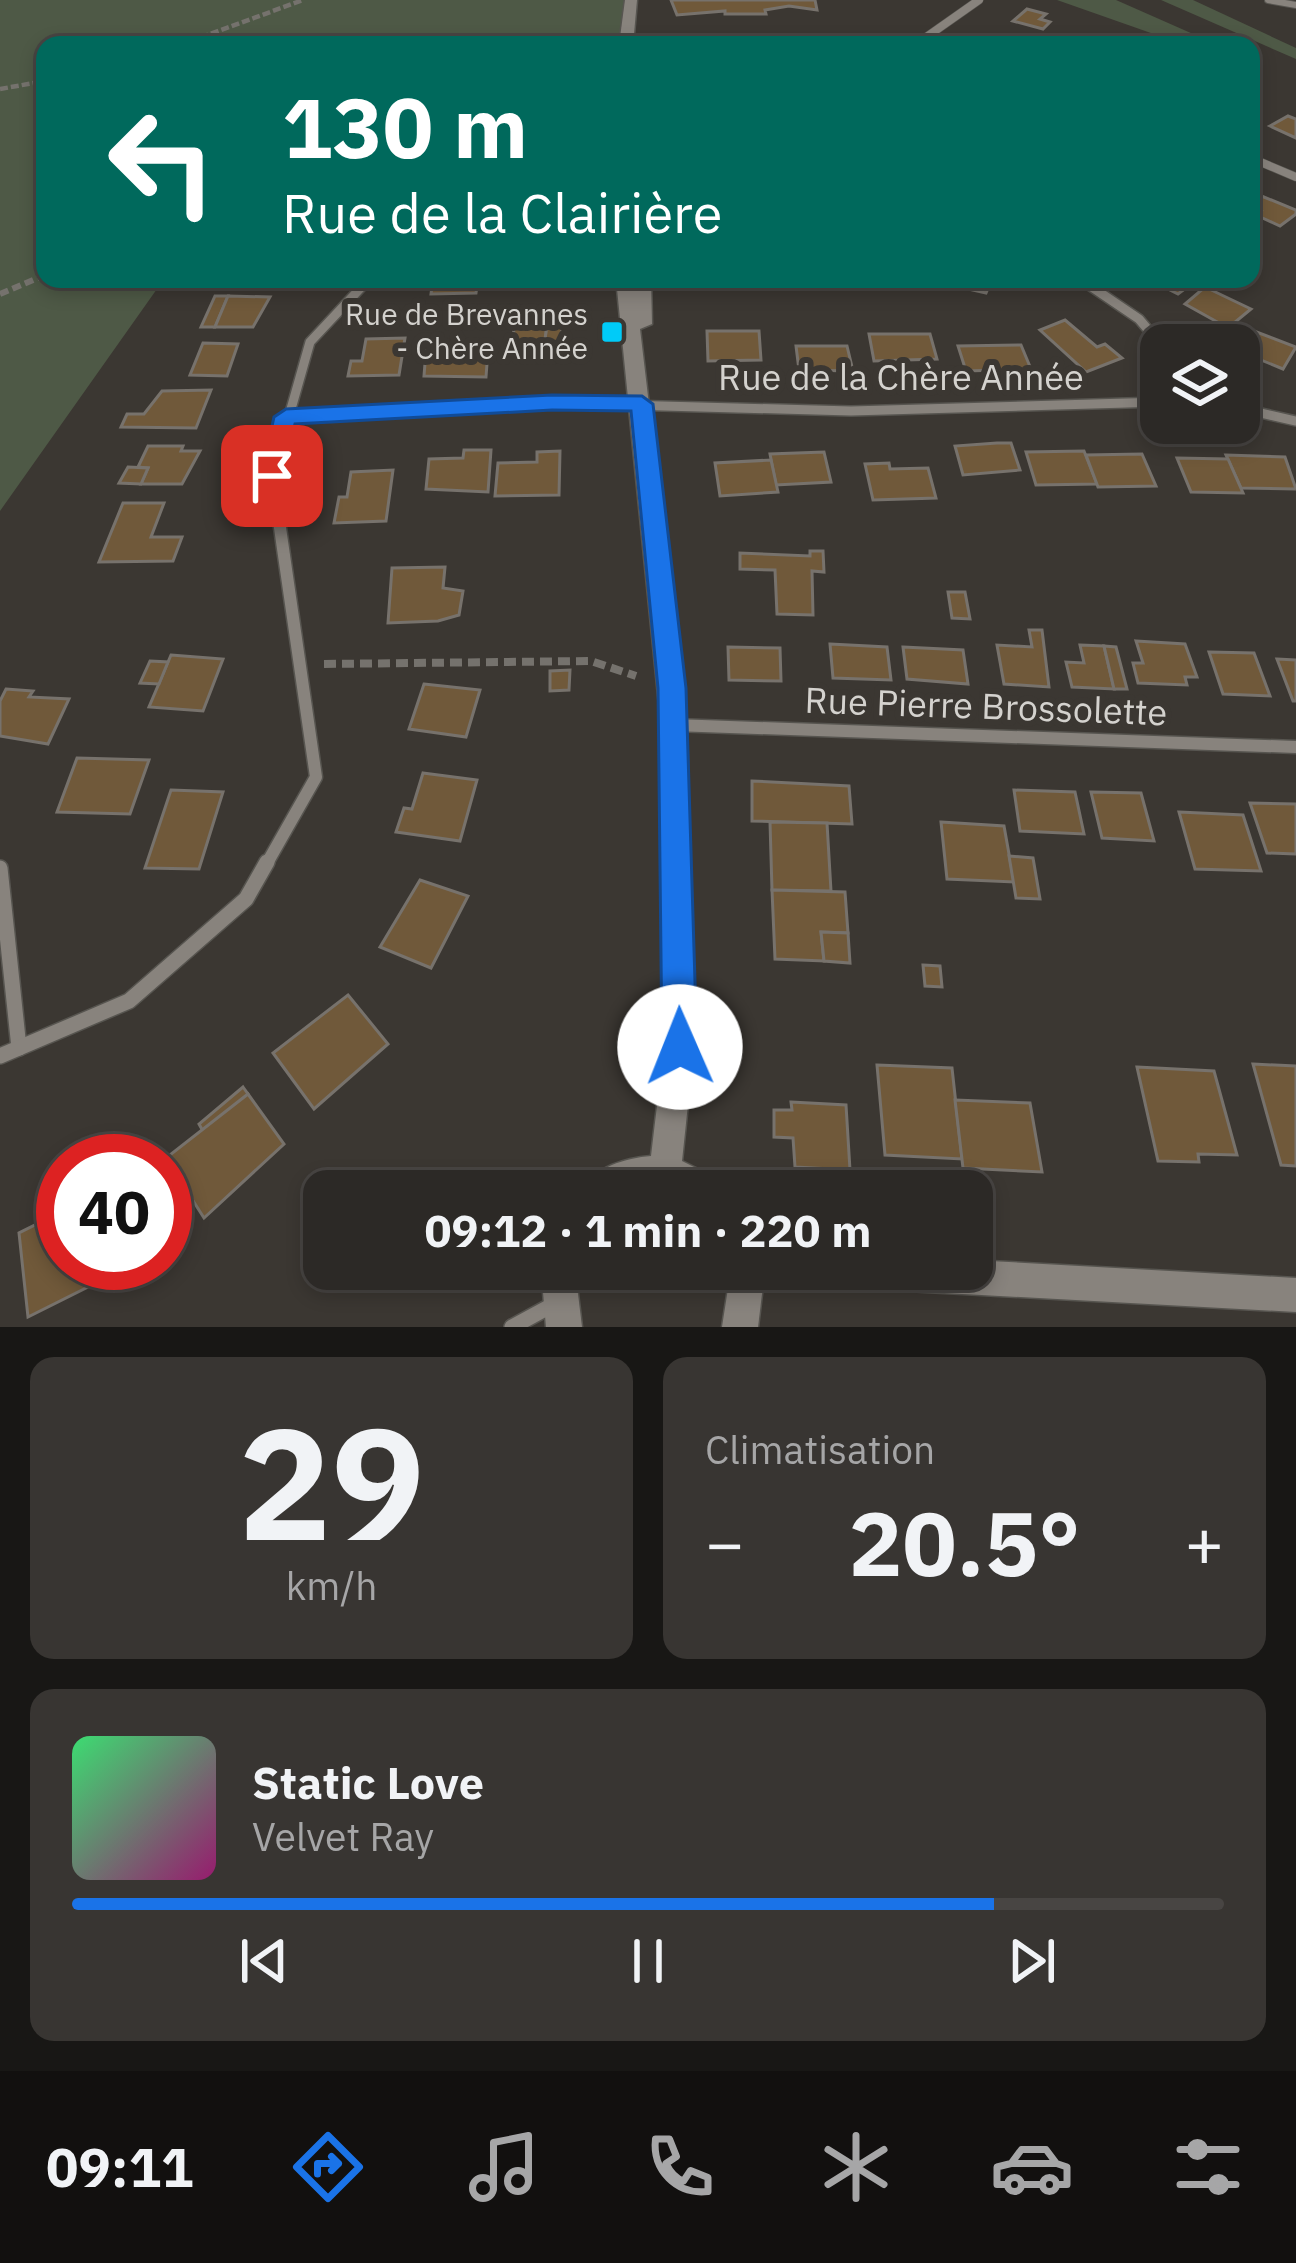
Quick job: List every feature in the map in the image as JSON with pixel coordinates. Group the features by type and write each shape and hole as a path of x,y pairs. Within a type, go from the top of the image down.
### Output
{"street":[{"path":"628,36 634,0"},
{"path":"634,0 639,36"},
{"path":"928,36 979,0"},
{"path":"1260,162 1296,177"},
{"path":"0,1056 130,1001 246,899 316,776 272,476 310,342 361,288"},
{"path":"626,288 630,361 642,404 674,725 680,1047 665,1170"},
{"path":"642,288 647,374 642,404"},
{"path":"1093,288 1143,324"},
{"name":"Rue de la Chère Année","path":"286,417 552,403 851,411 1140,403"},
{"path":"1260,413 1296,422"},
{"name":"Rue Pierre Brossolette","path":"674,725 1296,747"},
{"path":"0,868 19,1048"},
{"path":"993,1279 1296,1295"},
{"path":"740,1327 745,1290"},
{"path":"512,1327 560,1300"}],"lane":[{"path":"1268,0 1296,5"}],"path":[{"path":"205,36 303,0"},
{"path":"0,89 36,83"},
{"path":"0,294 36,279"},
{"path":"301,664 591,661 672,688"}],"green space":[{"path":"0,0 630,0 628,36 36,36 36,288 158,288 0,511"},
{"path":"1057,0 1116,0 1198,36 1159,36"},
{"path":"1161,0 1193,0 1296,48 1296,59 1260,43 1260,36 1243,36"}],"building":[{"path":"671,0 815,0 817,10 789,6 765,10 766,14 677,15"},
{"path":"1027,9 1046,14 1040,19 1050,22 1043,29 1013,21"},
{"path":"1288,116 1296,119 1296,138 1270,126"},
{"path":"1260,195 1296,214 1280,226 1260,217"},
{"path":"432,288 477,288 476,293 431,294"},
{"path":"1207,288 1251,309 1233,324 1221,324 1185,304"},
{"path":"215,296 228,296 215,327 201,327"},
{"path":"228,296 270,297 253,327 215,327"},
{"path":"1065,320 1097,347 1105,344 1122,358 1086,372 1040,330"},
{"path":"562,321 561,349 544,349 547,322"},
{"path":"547,322 544,349 513,347 514,326"},
{"path":"707,331 759,331 761,360 708,361"},
{"path":"1260,333 1296,347 1283,369 1260,360"},
{"path":"869,334 930,334 937,359 874,361"},
{"path":"405,338 399,375 348,376 351,361 362,361 366,339"},
{"path":"203,343 238,344 227,376 190,375"},
{"path":"1021,345 1031,369 966,371 958,346"},
{"path":"796,346 847,346 853,371 799,370"},
{"path":"488,350 486,377 424,376 426,351"},
{"path":"211,390 196,428 121,427 127,414 144,414 162,391"},
{"path":"1011,443 1020,470 963,475 955,446"},
{"path":"148,446 200,451 182,484 141,484 148,468 138,467"},
{"path":"464,450 491,450 488,492 426,489 429,459 463,458"},
{"path":"560,451 559,495 495,496 498,463 537,462 537,452"},
{"path":"1084,451 1097,484 1036,485 1026,452"},
{"path":"824,452 831,482 776,485 770,454"},
{"path":"1142,454 1156,486 1098,487 1086,455"},
{"path":"1226,455 1285,457 1296,489 1241,488"},
{"path":"1177,458 1228,459 1243,493 1191,492"},
{"path":"771,460 778,492 720,496 715,463"},
{"path":"889,463 890,469 928,468 936,498 873,500 865,464"},
{"path":"128,467 148,468 141,484 119,483"},
{"path":"393,470 386,521 334,523 339,497 347,497 351,472"},
{"path":"123,503 164,503 151,537 182,537 173,561 99,562"},
{"path":"810,551 823,551 824,572 812,571 813,615 777,614 775,570 740,569 740,553 810,556"},
{"path":"445,567 443,588 463,591 459,615 438,621 388,623 392,568"},
{"path":"948,592 965,592 970,619 952,618"},
{"path":"1029,630 1042,630 1049,687 1004,684 997,645 1032,647"},
{"path":"1136,641 1185,644 1197,677 1185,677 1187,685 1138,683 1133,663 1143,663"},
{"path":"830,644 887,647 891,680 833,678"},
{"path":"1080,645 1104,646 1114,689 1072,687 1066,662 1084,663"},
{"path":"1104,646 1116,647 1127,689 1114,689"},
{"path":"728,647 780,648 781,681 729,680"},
{"path":"903,647 963,650 968,684 907,679"},
{"path":"1209,652 1254,653 1270,696 1223,694"},
{"path":"171,655 223,659 203,711 149,707"},
{"path":"1277,659 1296,660 1296,701 1293,701"},
{"path":"150,661 168,662 159,684 140,683"},
{"path":"570,670 569,690 550,691 550,671"},
{"path":"424,684 480,690 466,737 409,729"},
{"path":"6,689 33,691 29,697 69,699 48,744 0,736 0,701"},
{"path":"77,758 149,760 130,814 57,812"},
{"path":"423,773 477,780 460,841 396,832 404,808 412,809"},
{"path":"752,781 849,786 852,824 752,821"},
{"path":"171,790 223,792 199,869 145,868"},
{"path":"1014,790 1075,792 1084,834 1020,831"},
{"path":"1091,792 1141,793 1154,841 1102,838"},
{"path":"1250,803 1296,804 1296,854 1267,853"},
{"path":"1179,812 1243,815 1261,871 1195,869"},
{"path":"770,822 827,823 831,891 772,890"},
{"path":"941,822 1004,826 1014,882 947,879"},
{"path":"1009,856 1033,858 1040,899 1016,898"},
{"path":"420,880 468,896 431,968 380,947"},
{"path":"772,890 845,892 848,933 821,932 824,961 775,959"},
{"path":"821,932 848,933 850,963 824,961"},
{"path":"923,965 940,966 942,987 925,986"},
{"path":"348,995 388,1044 314,1109 273,1053"},
{"path":"1253,1064 1296,1066 1296,1166 1281,1165"},
{"path":"877,1065 952,1068 962,1159 885,1155"},
{"path":"1137,1067 1214,1071 1237,1155 1198,1154 1199,1162 1158,1161"},
{"path":"243,1087 248,1094 204,1133 199,1124"},
{"path":"248,1094 284,1144 204,1218 192,1199 192,1138"},
{"path":"955,1100 1030,1103 1042,1172 963,1168"},
{"path":"791,1102 846,1105 850,1170 795,1167 793,1138 774,1137 774,1110 792,1110"},
{"path":"36,1224 36,1290 82,1290 28,1317 19,1233"}],"place":[{"name":"Rue de Brevannes - Chère Année","path":"612,332"}],"route":[{"path":"272,476 286,417 552,403 642,404 672,688 680,1047"}]}
